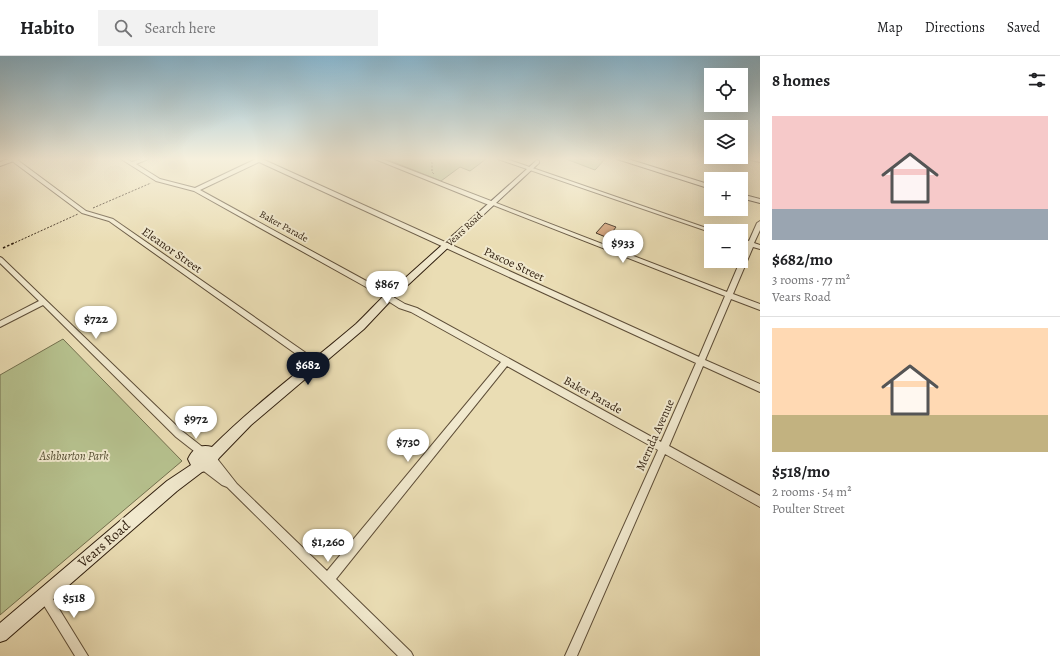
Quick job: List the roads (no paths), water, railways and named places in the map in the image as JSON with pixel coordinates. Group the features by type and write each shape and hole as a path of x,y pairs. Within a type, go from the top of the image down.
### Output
{"street":[{"name":"Eleanor Street","path":"51,187 84,212 111,220 316,364"},
{"name":"Baker Parade","path":"185,187 196,190 760,502"},
{"path":"196,190 202,187"},
{"name":"Pascoe Street","path":"321,187 760,388"},
{"path":"450,187 760,307"},
{"name":"Vears Road","path":"0,634 233,434 368,320 379,313 406,282 508,187"},
{"path":"582,187 704,228"},
{"path":"748,198 760,201"},
{"name":"Mernda Avenue","path":"571,656 760,223"},
{"path":"748,243 760,247"},
{"path":"0,260 407,656"},
{"path":"0,324 43,302"},
{"path":"328,579 506,361"},
{"path":"44,595 82,656"}],"park label":[{"name":"Ashburton Park","path":"74,456"}]}
